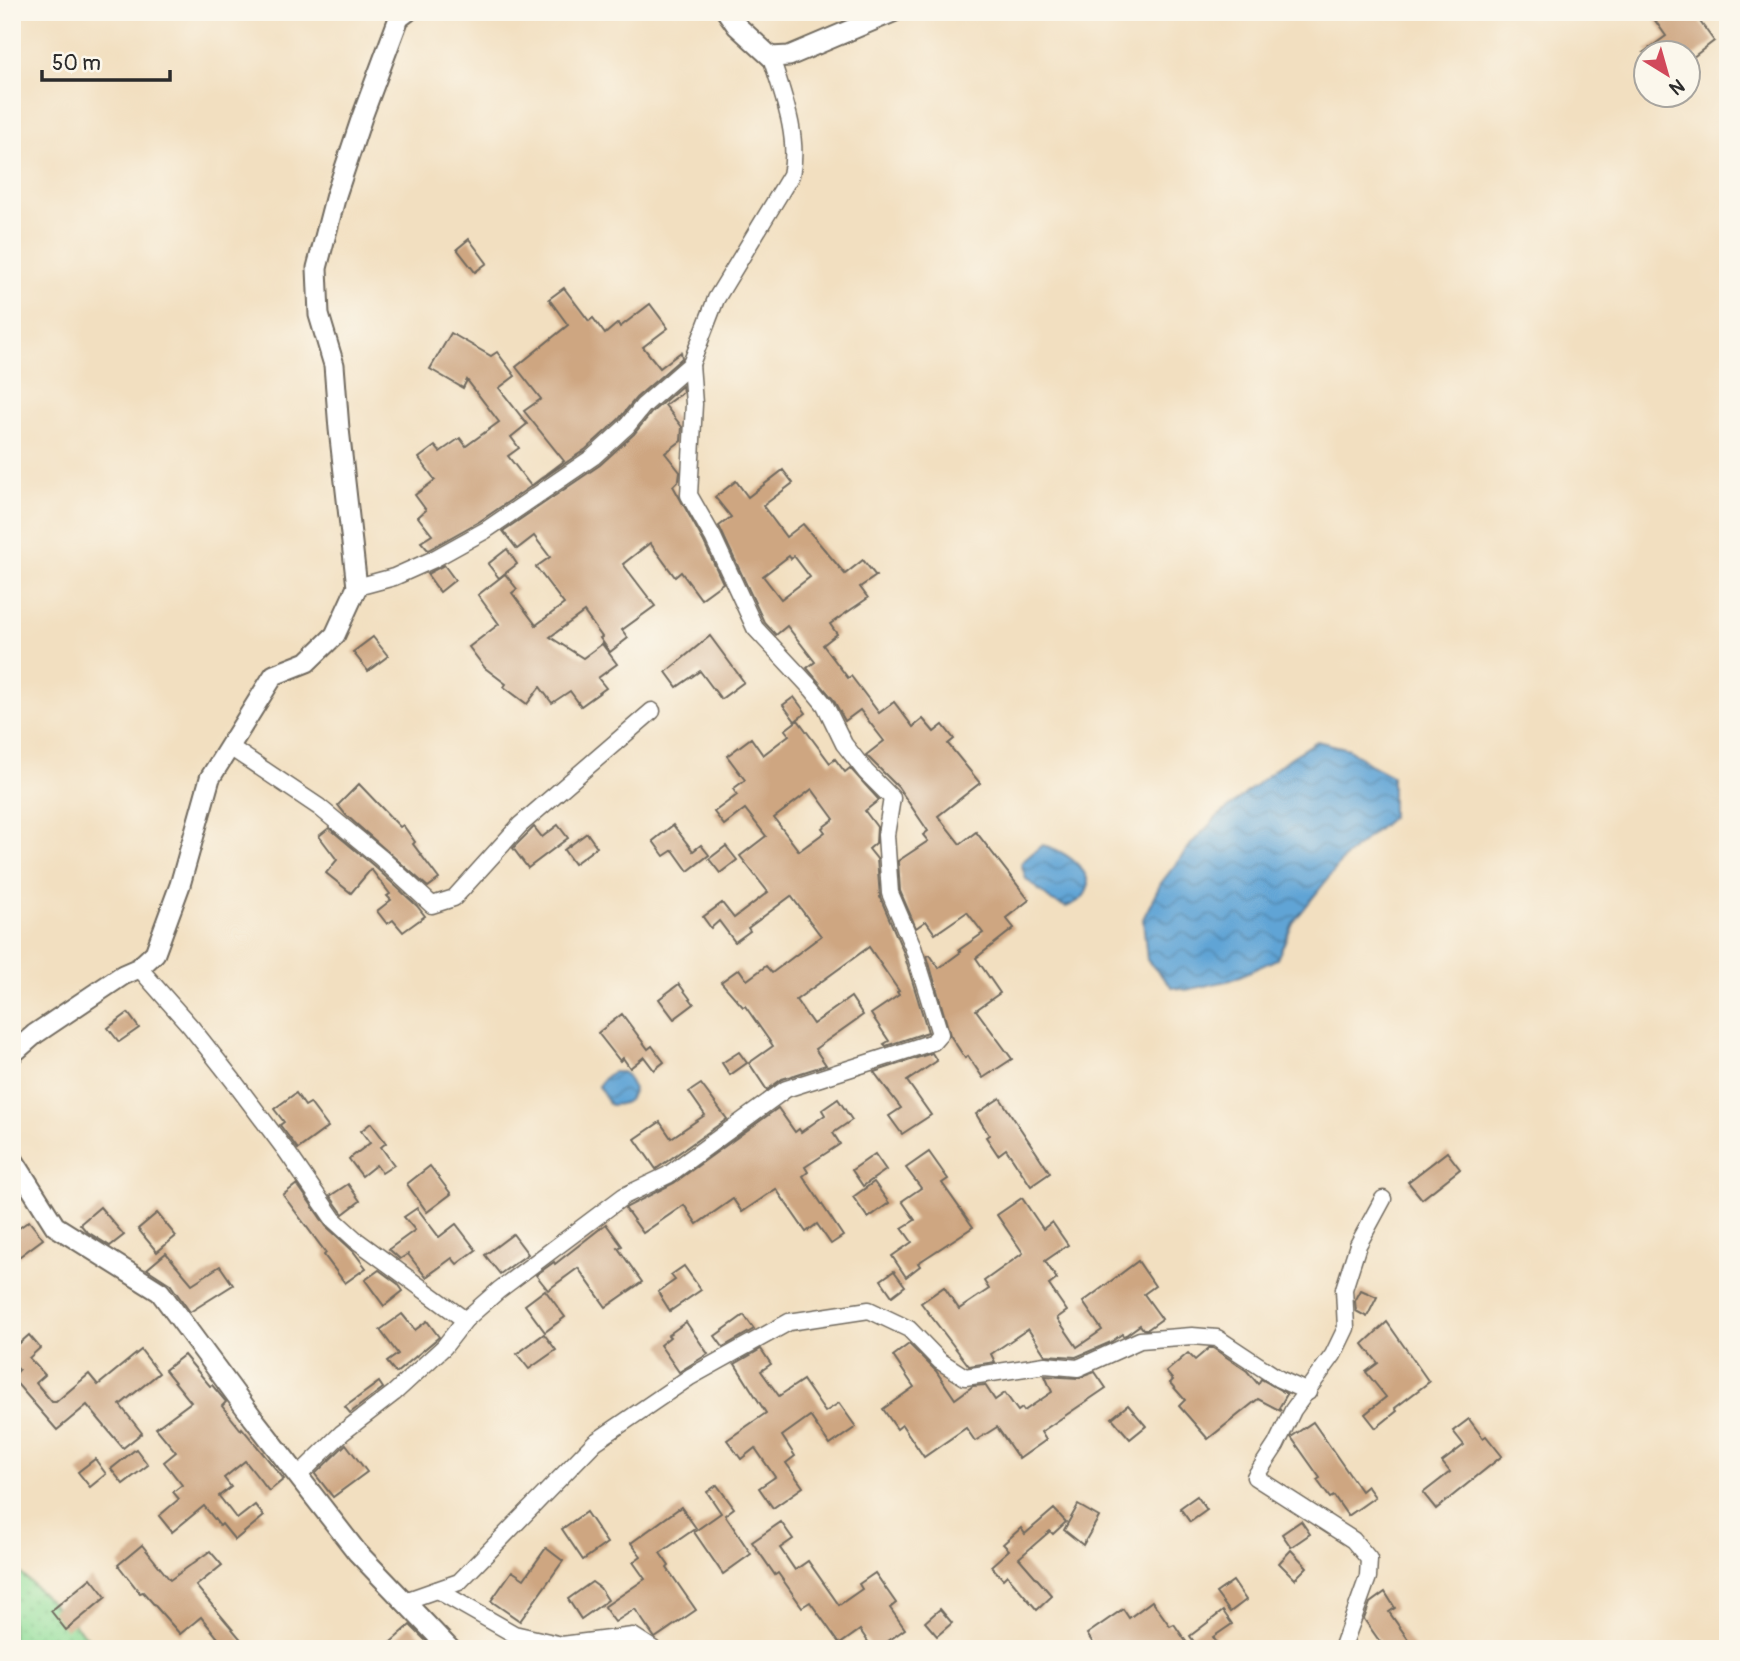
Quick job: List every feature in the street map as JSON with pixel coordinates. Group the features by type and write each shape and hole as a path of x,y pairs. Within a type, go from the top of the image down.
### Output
{"street":[{"path":"298,1476 342,1433 394,1392 444,1347 465,1320 499,1290 624,1196 668,1175 786,1089 933,1042 940,1034 913,947 890,893 886,835 892,798 866,772 844,744 825,705 755,628 713,537 689,495 694,404 691,364 716,299 791,174 795,160 791,130 771,57 737,26 727,12"},
{"path":"771,57 789,56 893,12"},
{"path":"12,1054 35,1034 123,975 139,968 155,953 210,778 274,676 307,662 335,635 357,587 334,365 319,315 317,268 336,195 400,14"},
{"path":"357,587 394,577 432,561 486,530 593,457 627,426 643,406 691,364"},
{"path":"230,747 319,807 432,905 454,898 520,825 652,711"},
{"path":"139,968 191,1027 240,1089 334,1220 356,1240 465,1320"},
{"path":"12,1158 55,1226 160,1292 357,1552 450,1649"},
{"path":"1342,1649 1368,1577 1369,1559 1353,1540 1255,1477 1276,1445 1293,1410 1333,1355 1346,1328 1344,1289 1358,1245 1383,1199"},
{"path":"405,1601 458,1582 595,1442 690,1377 789,1322 869,1310 909,1329 940,1361 965,1377 1045,1365 1078,1368 1140,1340 1192,1336 1217,1338 1279,1379 1308,1392"},
{"path":"437,1590 514,1634 562,1645 633,1636 653,1649"}],"green space":[{"path":"12,1565 100,1649 12,1649"}],"water":[{"path":"1317,741 1349,749 1392,776 1392,817 1345,857 1293,923 1277,959 1231,980 1186,990 1172,987 1147,960 1143,919 1161,883 1216,818 1285,761"},
{"path":"1042,845 1066,855 1084,872 1088,881 1087,891 1080,900 1066,907 1052,901 1026,879 1021,863"},
{"path":"613,1072 622,1072 627,1076 634,1089 625,1102 610,1105 598,1086"}],"building":[{"path":"1649,12 1693,12 1714,41 1702,50 1702,38 1663,38 1666,36"},
{"path":"469,239 487,263 475,272 457,249"},
{"path":"564,288 589,321 593,318 605,334 618,323 620,327 650,304 668,328 643,347 660,368 681,352 682,358 636,398 619,419 586,449 480,521 428,550 421,542 432,535 418,517 426,510 415,495 435,480 419,458 435,446 440,452 460,438 466,446 499,422 467,380 463,388 430,369 451,333 491,356 497,352 515,376 499,388 527,424 511,437 519,448 508,456 531,486 564,461 524,411 541,399 516,367 568,325 549,299"},
{"path":"682,386 683,392 665,405 682,427 681,441 665,453 680,472 679,480 673,486 723,583 701,599 681,572 675,577 650,543 623,564 655,606 622,630 628,638 610,652 584,612 550,637 583,658 602,644 617,664 598,678 606,688 581,706 570,691 552,703 540,687 527,704 504,687 506,684 485,668 469,647 499,624 478,595 505,574 517,589 512,593 536,625 564,604 536,567 550,557 534,536 517,549 503,531 600,465"},
{"path":"783,470 793,483 763,506 786,537 803,524 845,574 863,560 876,576 860,587 868,598 830,624 837,634 823,645 879,713 894,702 913,727 923,719 934,732 943,725 954,739 948,744 980,783 938,816 960,844 976,832 1029,900 1006,918 1014,928 976,958 1000,993 976,1010 1012,1059 983,1078 968,1056 965,1058 950,1035 927,956 930,955 939,968 983,933 967,912 935,934 926,921 916,928 900,891 898,861 928,841 923,835 928,831 898,787 866,755 884,741 860,710 845,721 833,699 807,668 815,662 787,626 776,635 764,622 719,526 731,517 715,497 736,481 748,497","holes":["789,556 791,559 794,556 810,577 781,599 763,576"]},
{"path":"507,549 517,564 499,578 488,564"},
{"path":"444,565 455,580 440,592 427,574"},
{"path":"710,636 744,682 721,699 700,671 677,687 666,672"},
{"path":"373,637 388,656 368,671 353,652"},
{"path":"794,697 806,713 795,721 783,705"},
{"path":"798,720 830,763 835,759 845,772 850,768 879,800 865,811 877,827 876,843 869,849 877,859 880,897 903,951 928,1032 886,1046 884,1044 889,1041 871,1014 899,995 899,991 869,947 796,1000 813,1024 851,997 863,1015 815,1049 826,1065 782,1079 767,1090 749,1063 773,1046 745,1006 743,1007 721,982 739,969 747,980 766,966 772,973 821,936 791,896 748,928 750,931 735,942 719,921 711,928 703,917 722,903 734,918 768,892 740,856 766,836 745,809 724,825 714,812 737,795 733,789 745,780 727,756 751,738 763,755 789,735 785,730","holes":["812,789 834,819 822,828 825,832 799,851 774,818"]},
{"path":"359,784 400,827 403,825 415,842 413,844 439,879 428,887 346,815 338,805"},
{"path":"558,825 568,838 528,868 513,848 534,827 542,837"},
{"path":"673,825 693,851 701,845 709,855 688,871 673,850 664,856 653,841"},
{"path":"329,828 374,866 425,916 403,932 393,920 387,924 377,911 391,900 387,896 390,894 371,869 351,893 326,873 337,860 319,836"},
{"path":"587,833 597,847 574,864 564,850"},
{"path":"726,846 737,860 720,873 709,859"},
{"path":"679,984 694,1004 674,1019 659,999"},
{"path":"128,1013 139,1028 119,1042 108,1028"},
{"path":"622,1014 648,1049 652,1046 664,1062 654,1070 644,1057 630,1068 623,1058 620,1061 598,1033"},
{"path":"739,1052 747,1063 730,1075 722,1063"},
{"path":"932,1053 937,1061 907,1081 931,1115 902,1134 889,1116 901,1108 874,1072"},
{"path":"701,1084 727,1119 656,1169 635,1139 660,1122 671,1138 705,1115 689,1092"},
{"path":"296,1093 305,1106 310,1103 328,1127 298,1149 280,1125 284,1122 274,1109"},
{"path":"1000,1098 1050,1173 1031,1186 1006,1149 998,1155 976,1114"},
{"path":"838,1099 852,1120 833,1133 840,1144 805,1167 808,1172 803,1176 843,1236 831,1244 817,1224 806,1232 776,1189 742,1212 733,1199 697,1224 684,1205 643,1233 625,1208 674,1183 778,1108 795,1132 799,1129 801,1132 825,1115 822,1110"},
{"path":"371,1123 386,1143 381,1147 394,1165 382,1173 376,1165 362,1176 349,1159 370,1143 361,1131"},
{"path":"929,1152 948,1179 942,1183 973,1227 918,1263 920,1266 906,1277 892,1256 912,1242 902,1228 915,1220 902,1201 921,1188 906,1168"},
{"path":"1447,1152 1460,1169 1422,1199 1408,1182"},
{"path":"875,1154 886,1170 863,1186 852,1170"},
{"path":"430,1166 451,1194 427,1212 407,1184"},
{"path":"874,1182 889,1203 868,1218 853,1197"},
{"path":"297,1184 326,1226 353,1251 366,1268 345,1283 283,1195"},
{"path":"348,1184 360,1201 343,1214 330,1196"},
{"path":"1022,1198 1043,1229 1052,1222 1068,1245 1045,1261 1057,1279 1049,1285 1067,1311 1057,1318 1077,1347 1102,1330 1083,1302 1138,1261 1155,1286 1144,1294 1162,1319 1148,1329 1143,1329 1140,1325 1126,1335 1122,1334 1111,1342 1076,1357 1045,1355 1028,1329 991,1354 995,1362 969,1366 921,1303 944,1287 959,1309 989,1289 984,1281 1023,1253 997,1215"},
{"path":"100,1207 124,1235 110,1246 80,1224"},
{"path":"417,1208 439,1237 456,1224 476,1250 457,1264 452,1258 426,1277 408,1254 400,1259 389,1249 415,1230 404,1217"},
{"path":"157,1213 176,1236 157,1252 138,1229"},
{"path":"29,1221 43,1239 12,1262 12,1233"},
{"path":"606,1224 622,1246 618,1248 642,1282 606,1307 578,1268 548,1290 536,1275 554,1262 555,1264"},
{"path":"513,1234 528,1254 500,1274 485,1255"},
{"path":"166,1253 192,1284 220,1266 233,1285 190,1312 170,1284 147,1269"},
{"path":"684,1266 701,1290 670,1311 658,1292 675,1280 671,1275"},
{"path":"379,1270 403,1291 384,1306 365,1280"},
{"path":"894,1271 905,1286 892,1296 881,1280"},
{"path":"545,1290 565,1317 545,1332 525,1305"},
{"path":"1361,1290 1377,1297 1367,1317 1356,1311 1355,1301"},
{"path":"402,1314 415,1330 427,1321 439,1337 396,1373 387,1362 398,1354 380,1330"},
{"path":"744,1315 754,1329 723,1347 715,1336"},
{"path":"686,1322 708,1354 679,1372 660,1345 670,1337 668,1335"},
{"path":"1387,1322 1429,1382 1395,1408 1397,1411 1376,1428 1365,1414 1386,1397 1366,1372 1378,1363 1363,1344"},
{"path":"544,1334 556,1350 529,1369 517,1354"},
{"path":"29,1335 40,1348 29,1358 45,1375 36,1383 52,1402 56,1402 89,1374 98,1385 141,1350 159,1373 120,1405 142,1433 123,1448 87,1405 57,1430 12,1378 19,1370 12,1362 12,1350"},
{"path":"909,1344 936,1371 955,1399 973,1386 985,1385 995,1400 1005,1393 1018,1411 1022,1408 1024,1411 1052,1392 1045,1376 1078,1378 1095,1372 1106,1388 1041,1432 1046,1440 1019,1459 997,1427 975,1441 966,1428 924,1457 902,1425 897,1429 883,1409 914,1387 893,1356"},
{"path":"1209,1348 1247,1371 1258,1384 1261,1379 1287,1394 1279,1408 1281,1411 1258,1399 1208,1439 1179,1406 1185,1400 1170,1383 1173,1380 1166,1372 1188,1353 1195,1360"},
{"path":"761,1349 771,1364 761,1371 779,1396 803,1380 825,1412 839,1403 856,1427 830,1445 810,1416 782,1436 795,1456 786,1463 803,1487 773,1508 759,1488 775,1477 755,1448 741,1459 727,1440 766,1413 735,1364"},
{"path":"184,1355 222,1397 226,1402 222,1406 284,1479 269,1491 245,1461 224,1478 231,1487 219,1496 237,1519 255,1505 264,1516 235,1540 204,1506 172,1532 159,1516 179,1499 173,1492 182,1485 164,1462 176,1452 156,1428 191,1402 165,1370"},
{"path":"379,1382 383,1388 350,1413 345,1407"},
{"path":"1128,1405 1146,1426 1130,1439 1112,1418"},
{"path":"1469,1419 1483,1438 1486,1436 1502,1456 1436,1509 1423,1493 1450,1472 1442,1462 1464,1445 1453,1431"},
{"path":"1313,1422 1361,1491 1367,1486 1375,1497 1348,1516 1334,1496 1330,1498 1317,1480 1320,1478 1291,1437"},
{"path":"346,1444 367,1472 333,1497 315,1474"},
{"path":"136,1449 148,1465 123,1484 111,1469"},
{"path":"95,1459 106,1474 90,1487 78,1472"},
{"path":"717,1485 734,1508 725,1515 751,1554 723,1574 694,1532 721,1513 707,1492"},
{"path":"1197,1496 1207,1510 1190,1522 1180,1508"},
{"path":"1078,1505 1099,1517 1083,1545 1064,1530"},
{"path":"681,1507 696,1528 660,1553 696,1610 655,1638 635,1609 615,1622 604,1607 645,1579 633,1562 641,1556 631,1543"},
{"path":"1054,1509 1066,1522 1053,1534 1050,1531 1019,1558 1052,1596 1037,1610 1007,1575 1003,1579 991,1566 1009,1550 1003,1544 1021,1528 1025,1534"},
{"path":"586,1512 607,1543 583,1560 562,1529"},
{"path":"1301,1521 1310,1534 1291,1547 1282,1534"},
{"path":"781,1522 793,1539 780,1548 795,1570 808,1561 839,1605 862,1589 859,1584 875,1573 896,1603 890,1608 905,1629 877,1649 873,1649 860,1630 840,1644 810,1602 802,1607 752,1542"},
{"path":"142,1545 170,1580 210,1551 222,1565 196,1586 249,1649 205,1649 218,1638 201,1617 180,1634 143,1592 140,1593 118,1565"},
{"path":"546,1548 563,1561 520,1621 491,1601 512,1571 524,1579"},
{"path":"1291,1550 1307,1567 1295,1579 1279,1563"},
{"path":"91,1578 106,1597 66,1630 51,1611"},
{"path":"1233,1581 1246,1600 1230,1612 1216,1593"},
{"path":"592,1582 608,1600 581,1619 568,1599"},
{"path":"1385,1592 1395,1608 1389,1612 1415,1649 1385,1649 1364,1619 1370,1603"},
{"path":"1152,1601 1170,1626 1174,1624 1191,1649 1097,1649 1087,1634 1123,1609 1129,1618"},
{"path":"940,1609 952,1623 937,1636 925,1622"},
{"path":"1223,1611 1232,1624 1213,1637 1221,1649 1199,1649 1190,1636"},
{"path":"410,1625 429,1644 423,1649 383,1649"}]}
